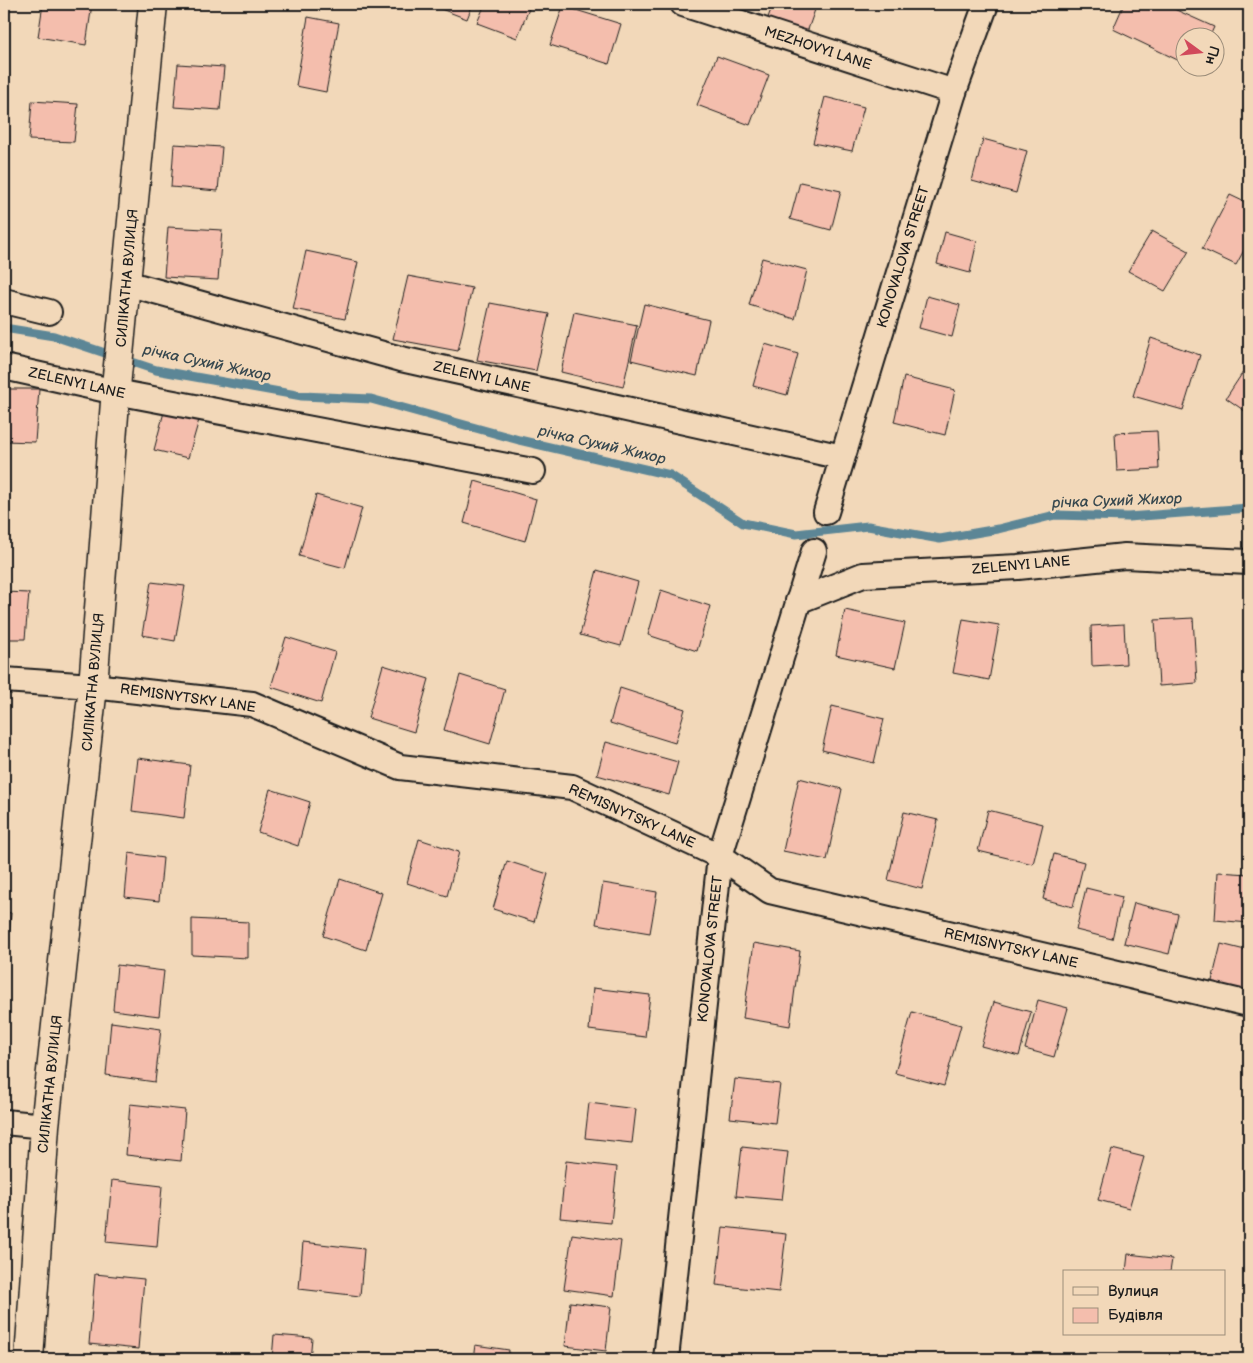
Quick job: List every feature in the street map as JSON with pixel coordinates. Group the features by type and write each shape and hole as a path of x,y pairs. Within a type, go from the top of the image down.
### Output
{"main road":[{"name":"СИЛІКАТНА ВУЛИЦЯ","path":"29,1359 45,1126 93,686 121,337 153,4"}],"street":[{"name":"MEZHOVYI LANE","path":"683,4 954,92"},
{"name":"KONOVALOVA STREET","path":"826,512 954,92 986,4"},
{"name":"ZELENYI LANE","path":"126,283 401,358 842,457"},
{"path":"4,301 49,312"},
{"name":"ZELENYI LANE","path":"4,367 117,384 533,471"},
{"name":"KONOVALOVA STREET","path":"666,1359 720,856 814,552"},
{"name":"ZELENYI LANE","path":"798,601 863,575 1018,567 1124,556 1249,562"},
{"name":"REMISNYTSKY LANE","path":"4,680 93,686 252,704 400,767 572,787 720,856 770,891 1249,1004"},
{"path":"4,1122 45,1126"}],"building":[{"path":"43,4 92,4 86,45 38,37"},
{"path":"428,4 473,4 467,19"},
{"path":"485,4 531,4 517,38 477,23"},
{"path":"773,4 817,4 805,38 766,23"},
{"path":"1124,4 1163,4 1214,27 1176,28 1176,59 1113,29"},
{"path":"563,6 621,24 609,64 550,45"},
{"path":"308,17 339,23 326,92 296,86"},
{"path":"717,56 769,75 750,125 697,105"},
{"path":"178,64 224,67 220,110 174,107"},
{"path":"825,97 864,107 852,151 813,143"},
{"path":"32,101 78,104 74,142 29,140"},
{"path":"983,139 1027,151 1016,193 972,181"},
{"path":"174,144 222,147 218,191 171,187"},
{"path":"800,182 841,191 831,230 790,219"},
{"path":"1230,195 1249,204 1249,241 1236,265 1202,249"},
{"path":"168,227 222,230 218,280 164,277"},
{"path":"1152,231 1189,251 1165,291 1128,271"},
{"path":"945,232 977,241 970,273 937,264"},
{"path":"306,251 358,262 345,319 293,309"},
{"path":"762,258 807,270 795,319 749,305"},
{"path":"408,276 472,288 458,351 393,339"},
{"path":"927,296 960,305 952,337 919,328"},
{"path":"490,303 549,314 536,371 477,360"},
{"path":"644,304 709,320 697,376 631,360"},
{"path":"574,312 637,325 623,387 561,372"},
{"path":"1151,338 1200,355 1183,410 1133,396"},
{"path":"765,344 798,354 787,395 753,386"},
{"path":"1249,363 1249,414 1226,398"},
{"path":"904,377 955,390 945,435 894,422"},
{"path":"4,389 39,389 35,442 4,441"},
{"path":"164,412 199,420 188,458 154,450"},
{"path":"1157,431 1159,469 1117,471 1115,433"},
{"path":"475,481 536,499 525,541 464,523"},
{"path":"316,495 362,508 345,568 299,556"},
{"path":"597,570 638,582 621,646 580,635"},
{"path":"151,582 185,586 175,641 142,635"},
{"path":"661,590 710,606 697,651 648,635"},
{"path":"4,592 29,593 25,639 4,639"},
{"path":"845,610 905,623 895,668 836,655"},
{"path":"1193,618 1197,683 1159,686 1155,620"},
{"path":"963,619 999,625 989,680 953,673"},
{"path":"1124,624 1126,664 1092,666 1091,626"},
{"path":"286,637 335,652 321,703 271,687"},
{"path":"383,665 429,679 414,732 368,718"},
{"path":"460,675 505,689 490,744 444,730"},
{"path":"620,688 685,709 675,743 610,723"},
{"path":"832,706 884,719 874,763 822,750"},
{"path":"606,742 678,762 669,795 597,775"},
{"path":"138,758 190,765 184,818 132,811"},
{"path":"799,778 842,789 827,860 783,851"},
{"path":"270,789 310,802 298,846 258,832"},
{"path":"988,810 1043,824 1033,864 978,851"},
{"path":"904,812 938,820 922,889 888,880"},
{"path":"419,839 459,852 447,896 407,883"},
{"path":"4,842 7,842 4,882"},
{"path":"129,853 163,858 159,901 125,897"},
{"path":"1054,854 1084,862 1073,907 1043,899"},
{"path":"507,861 548,874 534,922 493,909"},
{"path":"1218,872 1249,874 1249,923 1215,920"},
{"path":"340,879 382,893 366,950 323,936"},
{"path":"603,883 657,892 650,933 596,924"},
{"path":"1086,888 1122,897 1112,939 1076,930"},
{"path":"1134,903 1178,914 1169,954 1124,943"},
{"path":"4,912 11,913 4,986"},
{"path":"192,919 248,922 248,958 192,955"},
{"path":"754,943 800,951 790,1026 743,1018"},
{"path":"1221,944 1249,951 1249,994 1211,985"},
{"path":"117,965 164,971 159,1016 113,1010"},
{"path":"593,988 650,995 645,1037 589,1030"},
{"path":"1038,1000 1068,1008 1054,1057 1025,1049"},
{"path":"994,1002 1031,1012 1019,1056 981,1046"},
{"path":"912,1012 961,1025 944,1086 895,1073"},
{"path":"111,1022 161,1029 155,1082 106,1075"},
{"path":"735,1079 780,1084 775,1123 730,1118"},
{"path":"589,1103 636,1109 632,1143 585,1138"},
{"path":"130,1104 185,1110 181,1161 126,1155"},
{"path":"742,1147 788,1152 782,1200 736,1196"},
{"path":"1112,1149 1144,1157 1129,1208 1098,1200"},
{"path":"566,1161 617,1167 611,1223 560,1218"},
{"path":"112,1180 162,1186 157,1247 106,1242"},
{"path":"723,1227 786,1234 779,1292 716,1285"},
{"path":"572,1234 621,1241 614,1296 564,1289"},
{"path":"303,1242 364,1249 360,1296 299,1289"},
{"path":"1128,1254 1172,1259 1170,1270 1126,1270"},
{"path":"95,1274 144,1279 138,1349 89,1344"},
{"path":"570,1302 611,1307 606,1351 565,1346"},
{"path":"274,1335 312,1338 310,1359 272,1359"},
{"path":"475,1345 509,1350 508,1359 473,1359"}],"waterway":[{"name":"річка Сухий Жихор","path":"4,328 54,336 156,370 302,396 371,399 519,440 670,475 743,523 796,534 868,526 940,539 998,529 1055,515 1128,517 1249,508"}]}
